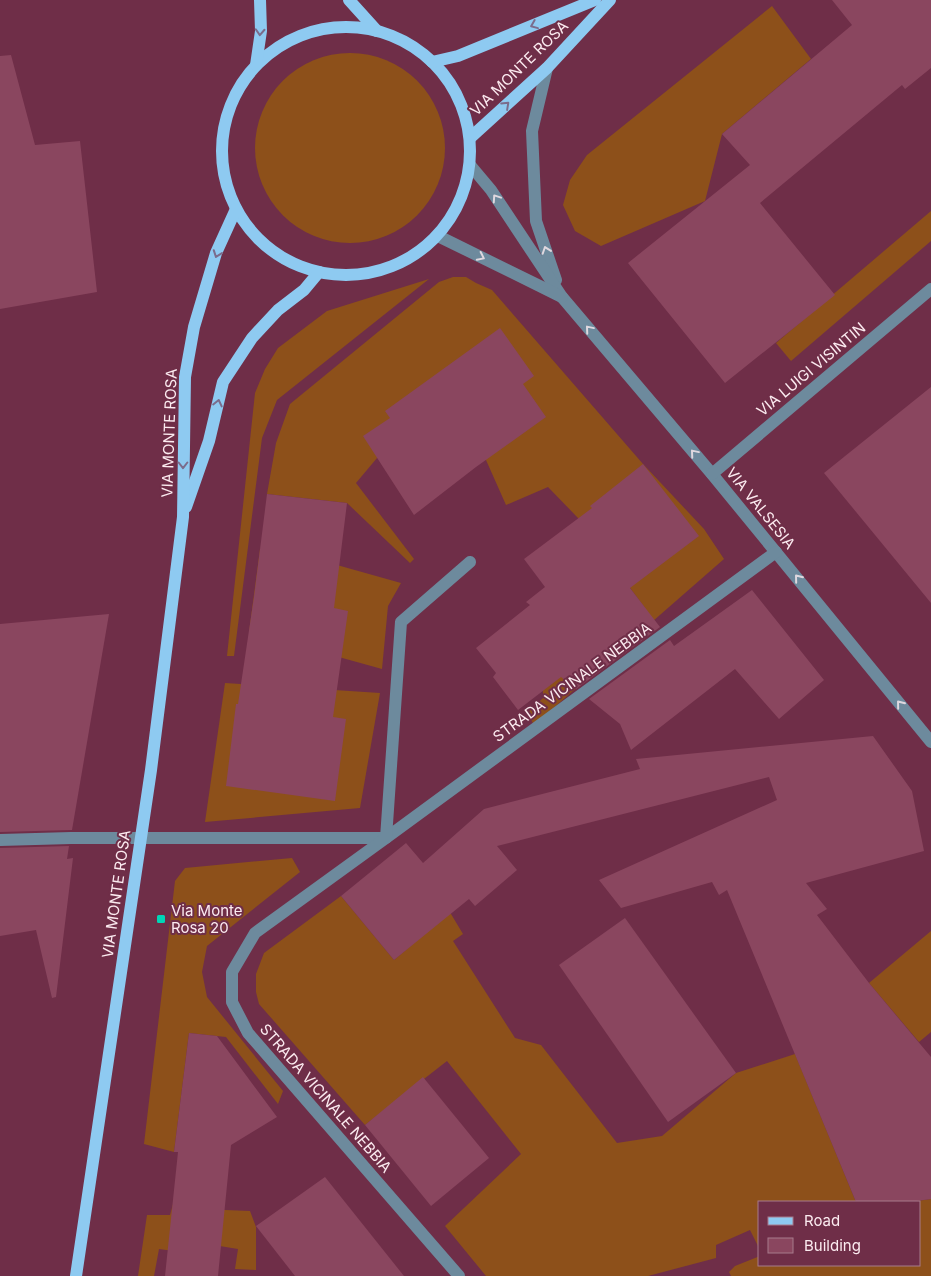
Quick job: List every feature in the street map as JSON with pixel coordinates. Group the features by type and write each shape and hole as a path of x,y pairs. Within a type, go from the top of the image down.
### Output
{"main road":[{"path":"256,65 261,31 260,0"},
{"path":"349,0 376,31"},
{"name":"VIA MONTE ROSA","path":"432,62 458,56 595,0"},
{"name":"VIA MONTE ROSA","path":"470,138 547,68 610,0"},
{"path":"353,27 376,31 397,38 432,62 446,78 458,97 470,138 470,165 466,186 453,215 438,236 419,252 398,264 363,274 340,275 319,272 286,261 256,238 236,209 226,187 222,163 222,136 228,110 246,77 256,65 279,47 305,34 330,28 353,27"},
{"name":"VIA MONTE ROSA","path":"76,1276 151,770 183,517 187,369 194,326 216,253 236,209"},
{"name":"VIA MONTE ROSA","path":"183,517 209,441 223,382 252,338 278,310 304,290 319,272"}],"street":[{"name":"VIA VALSESIA","path":"547,68 532,131 536,221 562,297"},
{"name":"VIA VALSESIA","path":"470,165 491,190 562,297 712,474 931,742"},
{"name":"VIA VALSESIA","path":"438,236 562,297"},
{"name":"VIA LUIGI VISINTIN","path":"712,474 931,289"},
{"name":"STRADA VICINALE NEBBIA","path":"459,1276 248,1033 232,1002 232,972 255,934 776,552"},
{"path":"0,840 386,838 401,622 470,562"}],"shaded area":[{"path":"772,6 811,59 722,134 705,201 601,246 575,231 563,205 570,180 587,155"},
{"path":"350,53 368,55 386,61 403,69 417,81 429,95 437,112 443,130 445,148 443,166 437,184 429,201 417,215 403,227 386,235 368,241 350,243 332,241 314,235 297,227 283,215 271,201 263,184 257,166 255,148 257,130 263,112 271,95 283,81 297,69 314,61 332,55"},
{"path":"931,211 931,241 791,361 776,343"},
{"path":"453,277 466,277 492,290 643,464 704,529 724,559 534,725 527,713 543,698 543,679 589,644 645,608 578,518 548,487 506,505 486,460 377,458 356,483 414,559 410,563 347,503 267,494 276,443 290,404 439,282"},
{"path":"429,279 277,400 262,438 234,656 227,656 255,393 265,369 278,348 327,311"},
{"path":"260,549 305,556 401,583 388,606 382,669 249,632"},
{"path":"225,683 380,693 360,808 205,822"},
{"path":"292,858 300,872 207,946 202,972 207,997 283,1091 278,1104 226,1037 189,1033 174,1152 144,1144 175,881 185,868"},
{"path":"341,896 394,960 433,927 445,904 463,934 453,941 515,1038 541,1045 617,1143 662,1136 736,1073 795,1054 856,1201 758,1201 758,1246 750,1230 716,1245 716,1258 648,1276 486,1276 445,1226 521,1154 447,1061 365,1125 259,1004 256,992 256,974 264,953"},
{"path":"931,931 931,1032 919,1042 869,983"},
{"path":"931,1199 931,1276 731,1276 729,1272 735,1266 758,1257 758,1266 921,1266 921,1201 916,1201"},
{"path":"173,1204 250,1211 256,1227 256,1270 235,1269 238,1249 183,1240 181,1252 159,1249 154,1276 138,1276 147,1215 170,1215"}],"building":[{"path":"832,0 931,0 931,68 905,89 902,85 760,203 835,295 725,383 628,263 750,165 722,134 852,25"},
{"path":"11,55 35,145 80,141 97,292 0,309 0,56"},
{"path":"500,328 534,376 523,384 546,417 476,467 414,515 363,436 390,418 385,411"},
{"path":"931,387 931,603 824,473"},
{"path":"643,464 699,536 630,588 660,627 576,689 561,677 518,710 493,677 496,673 476,648 530,605 526,602 545,587 524,559 592,508 590,506"},
{"path":"267,494 347,503 334,608 348,611 333,717 346,719 335,801 226,786"},
{"path":"752,590 824,680 779,719 735,669 631,750 620,724 589,699 670,640 674,646"},
{"path":"109,614 72,830 0,832 0,624"},
{"path":"873,736 912,791 924,851 806,883 827,909 817,915 869,983 931,1057 931,1199 916,1201 856,1201 727,890 719,895 712,882 621,908 599,880 777,800 769,777 497,846 517,870 475,906 469,899 394,960 341,896 406,843 423,863 484,809 640,769 636,759"},
{"path":"69,846 67,859 73,858 56,997 52,998 36,930 0,936 0,848"},
{"path":"625,918 736,1073 668,1122 559,965"},
{"path":"189,1033 217,1036 277,1117 231,1145 218,1276 165,1276 178,1152 174,1152"},
{"path":"423,1077 489,1158 431,1206 365,1125"},
{"path":"325,1177 404,1276 295,1276 256,1226"}],"place":[{"name":"Via Monte Rosa 20","path":"161,919"}]}
